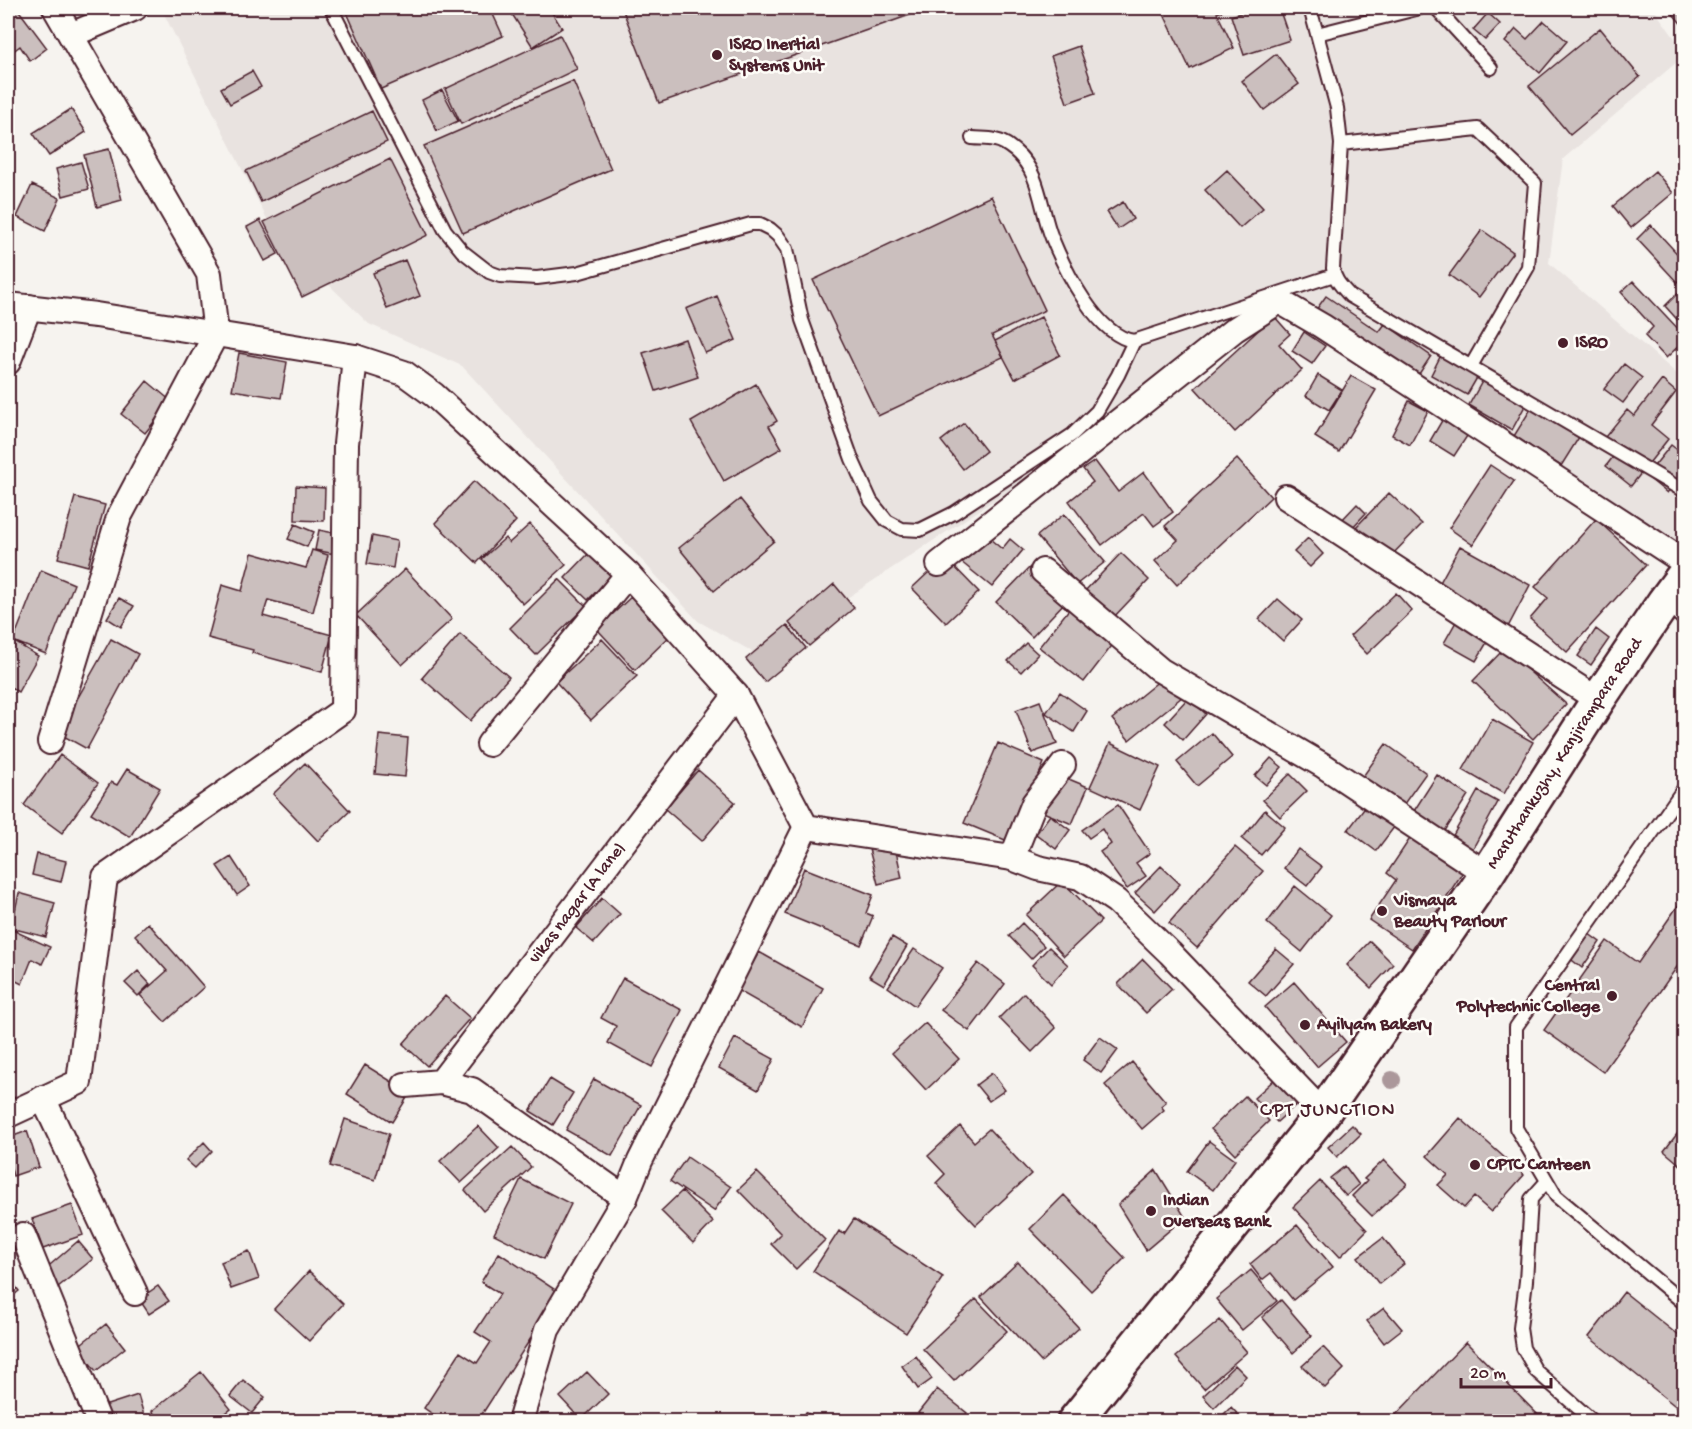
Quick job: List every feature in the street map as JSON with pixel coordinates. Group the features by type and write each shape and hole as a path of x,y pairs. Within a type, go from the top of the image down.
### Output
{"main road":[{"name":"Maruthankuzhy, Kanjirampara Road","path":"1074,1422 1323,1113 1486,874 1598,700 1674,611 1684,575"}],"street":[{"path":"50,742 119,517 216,334 208,274 55,8"},
{"path":"71,35 135,8"},
{"path":"939,564 1234,330 1279,301 1322,326 1684,562"},
{"path":"8,362 18,306 96,315 355,357 404,373 434,396 628,574 736,696 806,827"},
{"path":"8,1115 79,1082 105,877 343,710 346,444 355,357"},
{"path":"1286,497 1598,700"},
{"path":"1043,571 1160,670 1324,766 1486,874"},
{"path":"489,744 628,574"},
{"name":"vikas nagar (A lane)","path":"441,1082 736,696"},
{"path":"1012,858 1034,803 1063,765"},
{"path":"806,827 1012,858 1038,868 1080,878 1116,902 1170,953 1323,1113"},
{"path":"520,1422 547,1330 625,1198 640,1161 806,827"},
{"path":"405,1085 441,1082 472,1090 625,1198"},
{"path":"43,1098 135,1293"},
{"path":"23,1235 99,1422"}],"lane":[{"path":"331,8 445,230 462,251 489,272 500,276 537,278 577,273 751,224 760,224 778,236 787,249 802,320 852,459 871,501 887,521 902,529 920,530 954,513 1072,435 1097,411 1134,341"},
{"path":"1310,8 1337,108 1341,144 1334,275 1350,296 1684,490"},
{"path":"1317,34 1420,8"},
{"path":"1436,8 1491,68"},
{"path":"1341,144 1479,129 1535,183 1528,267 1471,366"},
{"path":"972,138 996,140 1007,145 1029,167 1038,185 1051,236 1071,277 1105,327 1120,338 1134,341 1334,275"},
{"path":"1684,788 1516,1028 1516,1128 1556,1196 1684,1303"},
{"path":"1547,1181 1531,1199 1526,1281 1520,1328 1523,1348 1536,1371 1594,1422"}],"shaded area":[{"name":"ISRO","path":"161,8 1653,8 1684,51 1684,56 1563,159 1549,263 1684,380 1684,546 1680,553 1292,302 760,656 698,621 462,366 369,324 272,229"}],"building":[{"path":"17,8 47,48 30,61 20,46 8,55 8,14"},
{"path":"345,8 490,8 503,36 381,89"},
{"path":"523,8 549,8 562,28 533,47 512,14"},
{"name":"ISRO Inertial Systems Unit","path":"622,8 930,8 659,103"},
{"path":"1161,8 1229,8 1217,13 1234,48 1190,69"},
{"path":"1256,8 1279,8 1290,40 1244,55 1231,16"},
{"path":"1668,8 1684,8 1684,27"},
{"path":"1488,13 1500,24 1485,40 1473,30"},
{"path":"1544,21 1567,41 1540,73 1505,42 1516,29 1527,39"},
{"path":"1600,28 1640,77 1570,135 1529,86"},
{"path":"560,35 577,69 461,124 445,89"},
{"path":"1079,46 1095,93 1067,103 1051,56"},
{"path":"1276,54 1299,84 1264,110 1242,81"},
{"path":"252,71 261,87 230,104 221,88"},
{"path":"573,81 611,169 463,233 424,146"},
{"path":"442,90 458,121 437,131 422,100"},
{"path":"71,109 86,132 49,156 33,133"},
{"path":"372,111 387,142 261,202 246,171"},
{"path":"109,149 122,200 97,207 84,155"},
{"path":"390,159 428,235 302,297 264,222"},
{"path":"81,162 89,189 63,196 56,169"},
{"path":"1227,170 1263,208 1240,228 1205,190"},
{"path":"1655,171 1673,193 1631,228 1613,206"},
{"path":"32,185 60,198 45,231 17,217"},
{"path":"991,196 1045,310 992,335 1003,357 878,416 813,280"},
{"path":"1123,202 1133,219 1118,229 1107,212"},
{"path":"260,220 278,254 265,261 247,227"},
{"path":"1651,225 1684,261 1684,276 1677,282 1637,239"},
{"path":"1482,230 1513,252 1479,297 1449,275"},
{"path":"405,260 420,296 387,309 373,273"},
{"path":"1633,281 1684,335 1684,341 1666,358 1645,336 1653,327 1621,292"},
{"path":"1684,287 1684,327 1665,306"},
{"path":"717,296 736,340 705,353 686,309"},
{"path":"1326,296 1379,332 1385,324 1431,356 1413,383 1313,314"},
{"path":"1274,316 1290,334 1279,344 1302,370 1235,432 1195,388"},
{"path":"1041,317 1060,355 1015,379 995,341"},
{"path":"1304,332 1325,346 1312,364 1292,351"},
{"path":"685,339 698,377 656,391 643,353"},
{"path":"239,353 287,362 281,398 232,390"},
{"path":"1441,355 1478,376 1467,395 1431,375"},
{"path":"1624,364 1642,378 1623,403 1604,389"},
{"path":"1318,375 1342,390 1329,410 1306,396"},
{"path":"1351,376 1376,390 1339,452 1315,437"},
{"path":"1484,378 1527,402 1512,430 1469,405"},
{"path":"1662,380 1676,392 1651,425 1668,439 1631,486 1606,466 1620,448 1605,437 1627,410 1634,416"},
{"path":"147,381 171,401 145,433 121,414"},
{"path":"756,384 777,421 769,426 782,448 724,481 691,422"},
{"path":"1409,401 1428,411 1410,445 1392,435"},
{"path":"1534,404 1581,434 1561,466 1514,436"},
{"path":"1444,417 1469,433 1454,456 1430,441"},
{"path":"964,423 986,451 963,469 941,441"},
{"path":"1671,445 1684,455 1684,471 1667,493 1646,476"},
{"path":"1237,459 1271,497 1177,585 1155,561 1178,540 1165,526"},
{"path":"1095,461 1118,492 1144,472 1173,512 1154,526 1144,513 1102,545 1069,501 1093,482 1083,469"},
{"path":"1490,465 1514,481 1473,545 1449,528"},
{"path":"474,481 516,521 477,563 435,523"},
{"path":"296,486 325,488 324,521 295,520"},
{"path":"1389,493 1422,524 1389,558 1356,527"},
{"path":"75,497 105,505 88,566 58,558"},
{"path":"740,499 774,541 714,591 679,548"},
{"path":"1357,504 1366,513 1348,532 1339,523"},
{"path":"1064,514 1105,562 1077,584 1037,536"},
{"path":"1596,519 1646,565 1567,652 1530,619 1548,598 1535,587"},
{"path":"295,524 314,532 307,547 288,539"},
{"path":"530,524 566,565 523,604 482,559 505,538 509,543"},
{"path":"978,529 1002,549 1010,539 1023,550 992,587 955,557"},
{"path":"319,530 339,534 335,554 315,550"},
{"path":"372,536 397,541 393,568 367,564"},
{"path":"1308,538 1323,554 1310,567 1294,552"},
{"path":"1460,546 1530,585 1508,627 1437,588"},
{"path":"312,550 328,555 313,612 268,600 263,616 332,635 322,672 208,638 222,585 242,591 252,553 306,568"},
{"path":"592,550 615,572 588,600 565,578"},
{"path":"1121,553 1149,580 1112,619 1084,592"},
{"path":"945,557 979,592 946,623 912,588"},
{"path":"1030,567 1066,601 1032,637 996,602"},
{"path":"405,569 452,619 402,665 356,615"},
{"path":"41,570 74,584 46,654 13,641"},
{"path":"559,579 586,606 536,655 510,628"},
{"path":"834,584 854,608 809,646 789,623"},
{"path":"1396,593 1412,611 1367,654 1350,636"},
{"path":"634,594 672,634 635,670 597,629"},
{"path":"119,598 134,606 121,627 107,618"},
{"path":"1278,599 1302,620 1283,641 1259,619"},
{"path":"1074,603 1118,638 1084,682 1039,647"},
{"path":"1457,620 1489,639 1476,661 1444,643"},
{"path":"787,625 806,648 765,682 746,659"},
{"path":"1596,629 1609,639 1591,665 1578,656"},
{"path":"460,634 509,677 470,721 422,678"},
{"path":"8,638 38,656 18,692 8,686"},
{"path":"111,639 138,654 87,749 58,733"},
{"path":"602,639 637,676 591,720 556,682"},
{"path":"1026,643 1038,654 1021,672 1008,661"},
{"path":"1504,649 1566,704 1533,739 1473,681"},
{"path":"1165,676 1182,697 1129,740 1112,719"},
{"path":"1060,692 1087,711 1074,732 1046,713"},
{"path":"1188,698 1206,714 1183,740 1165,723"},
{"path":"1040,701 1057,744 1032,753 1016,710"},
{"path":"1492,719 1533,742 1504,794 1463,770"},
{"path":"1212,733 1232,757 1197,786 1177,762"},
{"path":"379,735 408,738 405,777 375,774"},
{"path":"998,743 1044,763 1010,842 964,823"},
{"path":"1110,743 1160,767 1140,810 1090,787"},
{"path":"1386,744 1426,773 1401,808 1361,779"},
{"path":"60,755 98,783 62,833 24,805"},
{"path":"1271,758 1282,767 1266,785 1255,776"},
{"path":"305,763 350,811 318,841 273,794"},
{"path":"127,769 160,788 130,837 91,813 111,782 117,785"},
{"path":"698,770 735,802 702,841 665,809"},
{"path":"1290,774 1307,791 1280,817 1263,800"},
{"path":"1059,775 1088,787 1072,824 1043,812"},
{"path":"1437,775 1468,795 1443,834 1412,814"},
{"path":"1478,791 1498,802 1472,850 1451,839"},
{"path":"1370,801 1398,822 1376,851 1348,830"},
{"path":"1118,805 1150,853 1136,863 1146,876 1127,889 1100,852 1111,844 1102,829 1089,838 1082,830"},
{"path":"1265,810 1285,827 1261,855 1242,839"},
{"path":"1050,815 1070,830 1056,849 1036,834"},
{"path":"1413,834 1465,869 1412,949 1369,920 1396,880 1387,873"},
{"path":"894,842 902,878 878,884 869,849"},
{"path":"1235,847 1263,871 1197,948 1169,923"},
{"path":"1298,849 1322,867 1307,886 1284,868"},
{"path":"37,854 66,861 61,882 32,875"},
{"path":"231,857 250,886 237,895 217,866"},
{"path":"1161,866 1180,884 1155,911 1135,893"},
{"path":"804,868 873,895 866,913 873,916 861,945 785,914"},
{"path":"1062,881 1101,921 1064,956 1026,915"},
{"path":"1295,886 1331,915 1302,952 1267,923"},
{"path":"19,893 55,903 46,937 11,928"},
{"name":"Central Polytechnic College","path":"1684,897 1684,957 1603,1072 1544,1030 1607,941 1638,963"},
{"path":"602,898 620,914 594,943 576,928"},
{"path":"148,923 204,987 165,1022 140,995 167,971 135,935"},
{"path":"1022,923 1044,946 1031,959 1009,936"},
{"path":"8,928 50,947 42,964 32,959 22,984 8,977"},
{"path":"1585,931 1600,942 1582,968 1568,957"},
{"path":"892,937 907,946 884,985 869,976"},
{"path":"1370,941 1393,964 1371,988 1347,965"},
{"path":"1049,947 1068,965 1051,984 1032,965"},
{"path":"914,949 942,968 915,1006 888,987"},
{"path":"1276,949 1294,964 1266,996 1248,981"},
{"path":"759,952 823,988 802,1027 737,990"},
{"path":"1143,959 1172,989 1146,1013 1118,984"},
{"path":"978,963 1005,984 969,1031 941,1010"},
{"path":"138,971 150,984 138,996 125,983"},
{"path":"623,978 682,1010 652,1067 608,1043 616,1026 601,1018"},
{"name":"Ayilyam Bakery","path":"1294,982 1346,1042 1317,1067 1265,1007"},
{"path":"1024,993 1056,1028 1032,1052 999,1018"},
{"path":"445,996 470,1018 427,1066 403,1044"},
{"path":"925,1023 959,1059 926,1090 892,1053"},
{"path":"1100,1037 1118,1050 1101,1073 1083,1060"},
{"path":"735,1038 774,1059 758,1090 719,1068"},
{"path":"1132,1062 1166,1102 1161,1106 1164,1110 1142,1129 1105,1085"},
{"path":"365,1065 410,1093 392,1122 347,1094"},
{"path":"992,1073 1005,1090 989,1101 976,1085"},
{"path":"1277,1077 1300,1101 1277,1122 1254,1098"},
{"path":"550,1079 573,1093 553,1125 530,1111"},
{"path":"594,1079 641,1105 612,1156 566,1130"},
{"path":"1245,1096 1269,1121 1235,1154 1211,1129"},
{"name":"CPTC Canteen","path":"1460,1118 1524,1175 1491,1212 1474,1197 1464,1208 1438,1185 1448,1175 1427,1156"},
{"path":"345,1119 389,1134 375,1180 330,1166"},
{"path":"1352,1125 1361,1134 1337,1157 1328,1147"},
{"path":"1684,1125 1684,1168 1664,1151"},
{"path":"478,1126 499,1148 461,1183 440,1161"},
{"path":"960,1126 974,1142 989,1129 1031,1174 976,1225 936,1183 945,1174 928,1156"},
{"path":"27,1131 39,1167 13,1176 8,1159 8,1138"},
{"path":"1209,1141 1235,1160 1213,1190 1187,1171"},
{"path":"204,1142 212,1151 195,1168 186,1160"},
{"path":"512,1147 531,1167 483,1211 465,1190"},
{"path":"687,1157 731,1187 714,1211 670,1181"},
{"path":"1384,1160 1407,1184 1372,1216 1352,1196 1367,1181 1364,1179"},
{"path":"1345,1166 1359,1185 1346,1196 1330,1178"},
{"name":"Indian Overseas Bank","path":"1156,1170 1185,1217 1146,1250 1118,1205"},
{"path":"757,1172 825,1240 796,1269 771,1244 781,1234 738,1190"},
{"path":"521,1179 571,1204 544,1259 494,1234"},
{"path":"1320,1181 1367,1230 1340,1257 1293,1207"},
{"path":"682,1191 713,1222 693,1243 661,1211"},
{"path":"1064,1195 1125,1258 1091,1291 1030,1229"},
{"path":"72,1205 83,1235 43,1249 32,1219"},
{"path":"854,1219 943,1277 906,1333 813,1271 839,1231 844,1234"},
{"path":"1297,1225 1333,1267 1293,1300 1271,1273 1262,1280 1250,1264"},
{"path":"1383,1238 1404,1264 1379,1284 1358,1257"},
{"path":"78,1241 93,1259 58,1287 44,1270"},
{"path":"249,1251 259,1279 231,1289 221,1262"},
{"path":"499,1253 560,1293 477,1422 444,1422 424,1408 460,1352 477,1363 491,1342 475,1332 500,1294 481,1282"},
{"path":"1018,1262 1079,1328 1041,1362 981,1297"},
{"path":"1251,1270 1277,1301 1242,1330 1216,1299"},
{"path":"309,1271 343,1304 309,1341 274,1309"},
{"path":"8,1277 19,1291 8,1300"},
{"path":"158,1286 169,1301 149,1314 139,1299"},
{"path":"1624,1292 1684,1340 1684,1413 1589,1337"},
{"path":"976,1299 1007,1331 954,1381 923,1349"},
{"path":"1281,1300 1312,1336 1293,1353 1262,1317"},
{"path":"1384,1308 1402,1329 1384,1343 1367,1321"},
{"path":"1220,1320 1247,1352 1204,1389 1176,1357"},
{"path":"106,1324 125,1348 96,1371 77,1347"},
{"path":"1466,1342 1545,1422 1389,1422"},
{"path":"1323,1347 1344,1369 1325,1388 1302,1366"},
{"path":"916,1356 932,1379 918,1389 902,1366"},
{"path":"1235,1365 1246,1376 1214,1408 1203,1396"},
{"path":"201,1372 231,1409 214,1422 161,1422 152,1411"},
{"path":"587,1372 608,1394 581,1420 560,1397"},
{"path":"243,1380 265,1397 252,1413 230,1396"},
{"path":"937,1389 967,1413 961,1422 929,1422 918,1413"},
{"path":"138,1395 146,1422 99,1422 95,1409"},
{"path":"1231,1407 1245,1422 1216,1422"},
{"path":"806,1412 820,1422 800,1422"}],"place":[{"name":"ISRO Inertial Systems Unit","path":"717,55"},
{"name":"ISRO","path":"1563,343"},
{"name":"Vismaya Beauty Parlour","path":"1382,911"},
{"name":"Central Polytechnic College","path":"1612,996"},
{"name":"Ayilyam Bakery","path":"1305,1025"},
{"name":"CPTC Canteen","path":"1475,1165"},
{"name":"Indian Overseas Bank","path":"1151,1211"}],"district":[{"name":"CPT JUNCTION","path":"1328,1111"}]}
